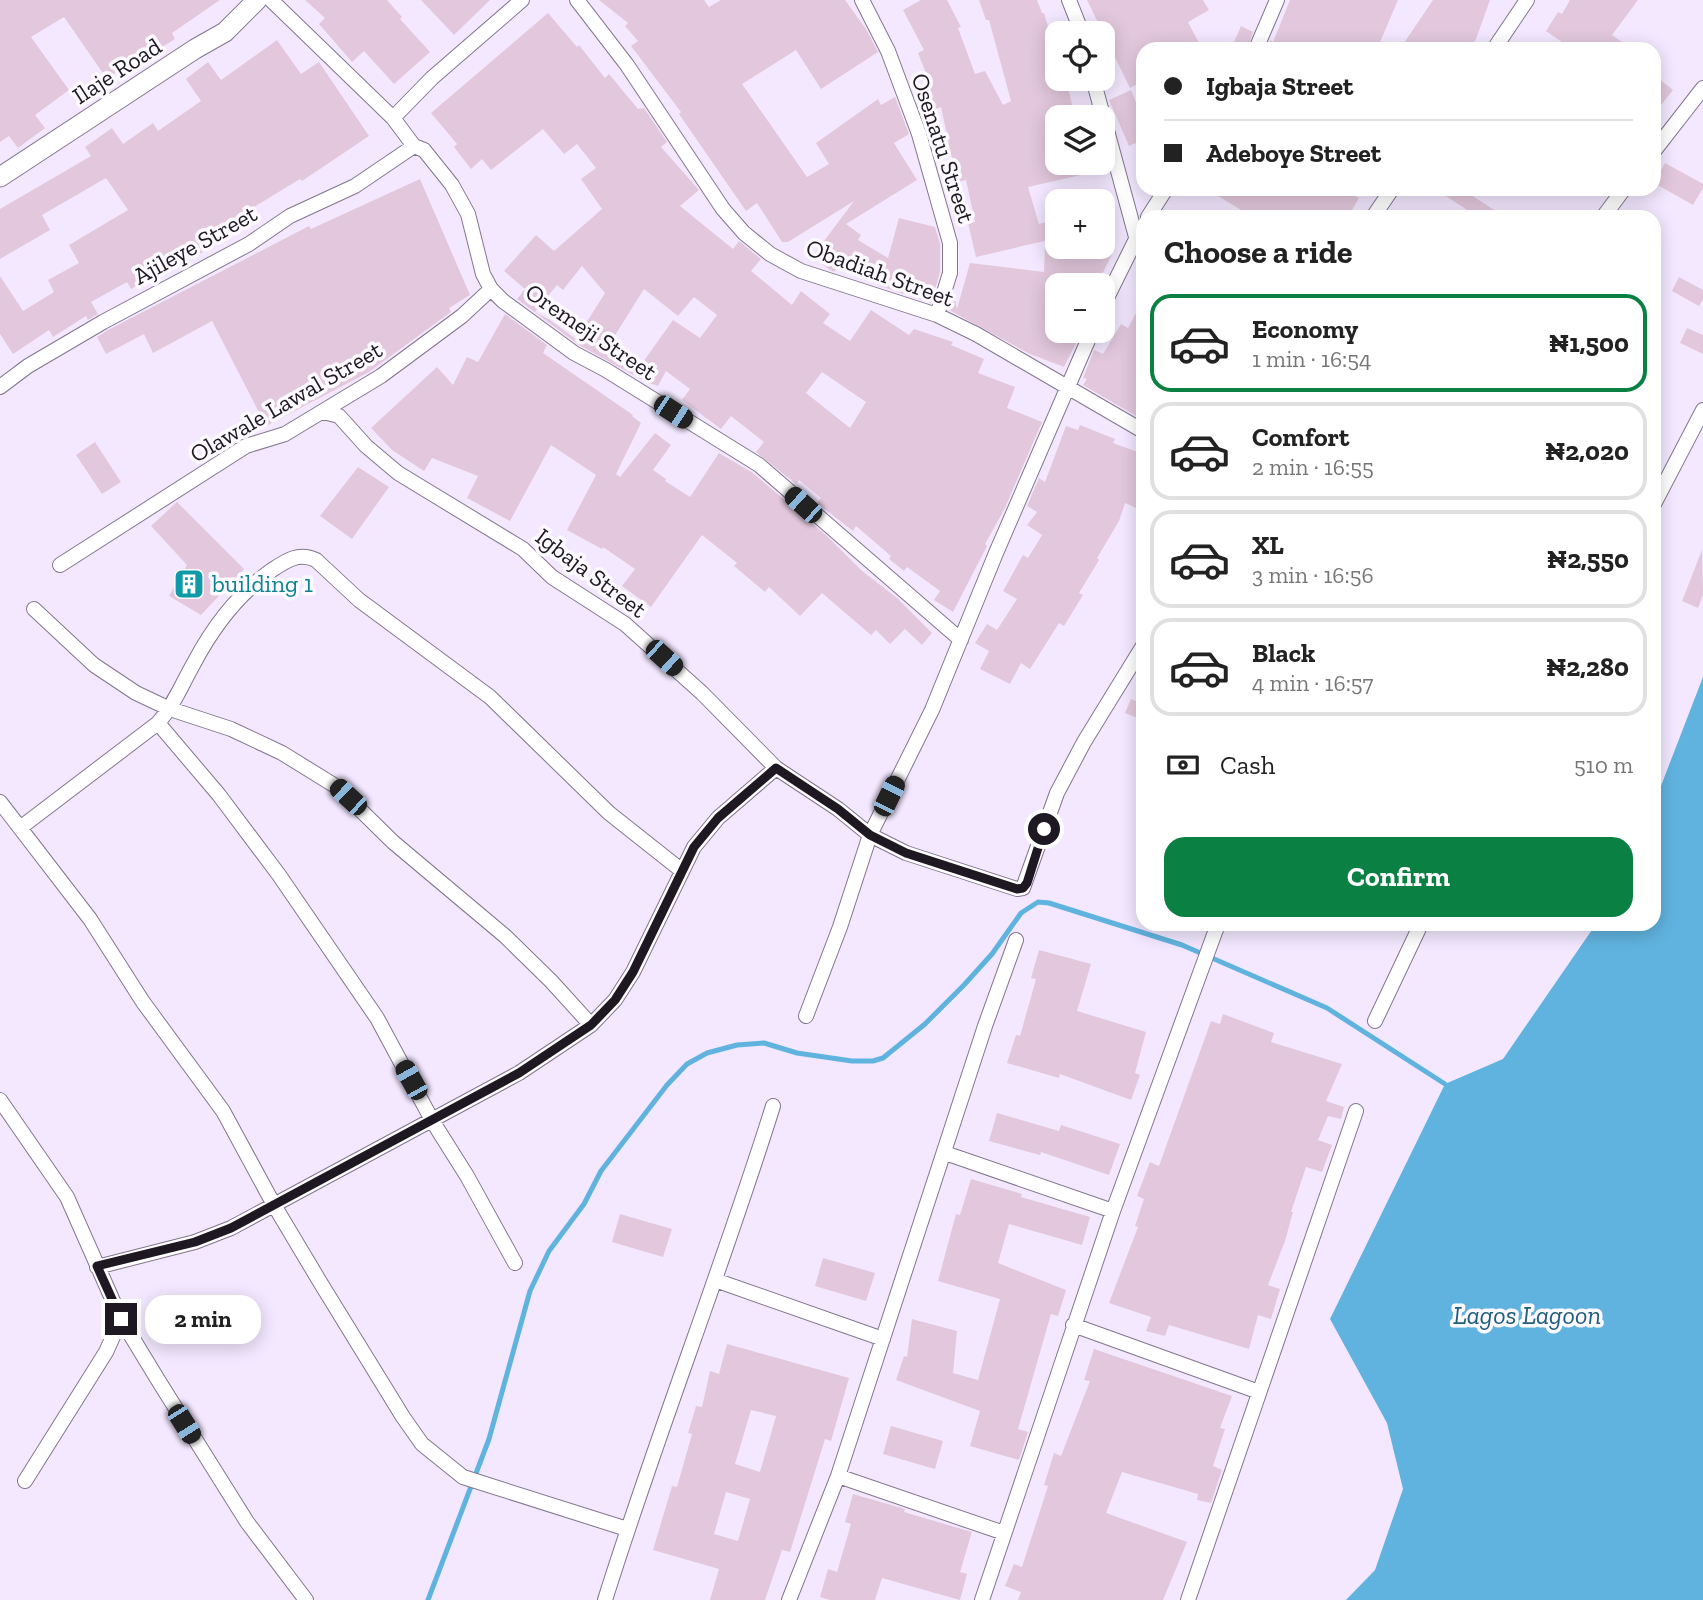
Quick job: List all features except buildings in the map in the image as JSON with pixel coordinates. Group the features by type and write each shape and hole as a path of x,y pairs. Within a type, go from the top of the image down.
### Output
{"street":[{"name":"Ilaje Road","path":"0,177 225,32 257,0"},
{"name":"Oremeji Street","path":"271,0 393,117 414,146 424,150 452,185 468,214 479,260 491,289 537,327 574,352 759,465 961,640"},
{"path":"393,117 432,78 522,0"},
{"name":"Obadiah Street","path":"577,0 627,65 723,208 744,233 771,254 801,271 937,315 976,334 1136,427"},
{"name":"Osenatu Street","path":"862,0 888,51 919,134 950,243 950,273 937,315"},
{"path":"1069,0 1077,21"},
{"path":"1259,42 1277,0"},
{"path":"1499,42 1527,0"},
{"path":"1661,142 1703,88"},
{"path":"1097,91 1136,219"},
{"name":"Ajileye Street","path":"0,387 28,366 103,322 249,244 290,216 355,186 414,146"},
{"path":"1115,282 1136,240"},
{"name":"Olawale Lawal Street","path":"60,565 246,446 285,434 324,412 424,346 491,289"},
{"path":"806,1016 870,835 932,710 1087,343"},
{"path":"1661,491 1703,410"},
{"name":"Igbaja Street","path":"324,412 339,416 366,446 398,473 523,549 552,577 625,624 702,693 776,768 838,809 870,835 906,853 1017,889 1023,888 1057,793 1084,742 1136,657"},
{"path":"20,828 159,723 170,709 216,625 243,594 287,559 308,556 316,560 359,600 490,696 609,814 681,870"},
{"path":"34,609 94,665 136,693 170,709 252,738 337,787 393,842 505,936 591,1025"},
{"path":"159,723 219,795 279,875 377,1018 433,1122 467,1176 515,1263"},
{"path":"97,1266 195,1242 231,1228 433,1122 519,1073 591,1025 615,1000 633,972 694,847 718,818 776,768"},
{"path":"0,803 90,919 143,1002 223,1111 274,1205 422,1444 463,1477 627,1529"},
{"path":"982,1600 1073,1325 1215,931"},
{"path":"1375,1021 1418,931"},
{"path":"789,1600 838,1476 985,1026 1016,940"},
{"path":"0,1100 67,1197 121,1319 247,1522 306,1600"},
{"path":"605,1600 773,1106"},
{"path":"1188,1600 1356,1111"},
{"path":"945,1153 1113,1211"},
{"path":"715,1280 883,1339"},
{"path":"25,1481 106,1352 121,1319"},
{"path":"1073,1325 1259,1392"},
{"path":"838,1476 1004,1533"}],"water":[{"name":"Lagos Lagoon","path":"1703,677 1703,1600 1346,1600 1375,1570 1403,1489 1387,1423 1330,1319 1445,1084 1503,1059 1591,931 1661,931 1661,786"}],"waterway":[{"path":"428,1600 489,1439 530,1291 549,1251 584,1204 601,1171 667,1085 687,1064 707,1053 737,1045 764,1043 797,1053 852,1061 883,1058 925,1024 964,985 992,954 1021,913 1038,902 1049,903 1136,930"},
{"path":"1138,931 1182,945 1327,1008 1445,1084"}],"place":[{"name":"building 1","path":"189,584"}],"route":[{"path":"121,1319 97,1266 195,1242 231,1228 433,1122 519,1073 591,1025 615,1000 633,972 694,847 718,818 776,768 838,809 870,835 906,853 1017,889 1023,888 1027,883 1044,829"}]}
